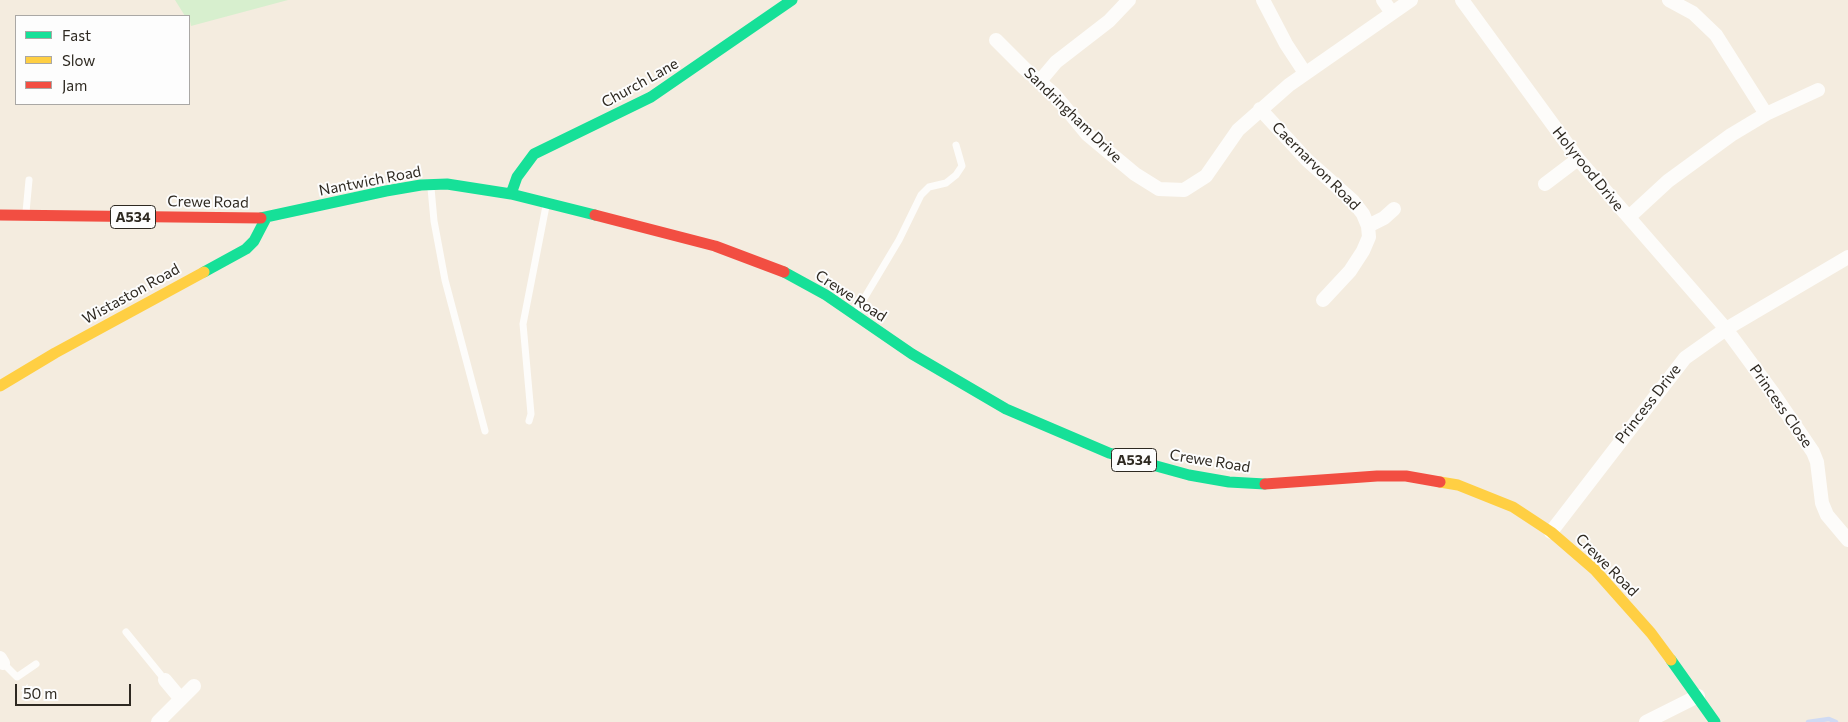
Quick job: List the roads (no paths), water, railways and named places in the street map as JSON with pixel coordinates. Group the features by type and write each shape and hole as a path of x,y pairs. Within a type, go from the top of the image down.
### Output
{"main road":[{"name":"Church Lane","path":"511,194 521,170 534,154 651,97 729,46 792,0"},
{"name":"Nantwich Road","path":"266,218 386,191 430,184 469,187 511,194"},
{"name":"Crewe Road","path":"511,194 715,246 754,259 786,273 912,354 1006,409 1109,453 1189,475 1229,482 1259,484 1377,476 1434,480 1485,494 1513,508 1551,532 1573,549 1622,599 1698,696 1715,722"},
{"name":"Crewe Road","path":"0,215 266,218"},
{"name":"Wistaston Road","path":"0,386 55,353 246,249 254,241 266,218"}],"street":[{"path":"1040,81 1056,62 1109,21 1129,0"},
{"path":"1263,0 1286,44 1305,72"},
{"path":"1384,0 1392,13"},
{"name":"Sandringham Drive","path":"996,40 1054,94 1087,134 1128,168 1146,182 1160,188 1184,190 1206,176 1238,130 1260,109 1305,72 1411,0"},
{"name":"Holyrood Drive","path":"1462,0 1578,159 1726,329"},
{"path":"1669,0 1693,13 1716,35 1766,114"},
{"path":"1629,218 1668,181 1702,155 1766,114 1818,90"},
{"name":"Caernarvon Road","path":"1260,109 1307,160 1353,201 1363,214 1368,226 1369,237 1363,251 1350,271 1323,300"},
{"path":"1545,184 1578,159"},
{"path":"1368,226 1384,218 1394,209"},
{"name":"Princess Drive","path":"1551,532 1676,366 1695,349 1726,329 1848,257"},
{"name":"Princess Close","path":"1726,329 1809,446 1817,462 1819,490 1824,509 1848,540"},
{"path":"165,680 180,698"},
{"path":"158,722 194,686"},
{"path":"1646,722 1698,696"}],"lane":[{"path":"854,315 898,240 921,195 929,187 946,183 956,175 962,166 956,145"},
{"path":"26,215 29,180"},
{"path":"430,184 434,221 445,280 485,431"},
{"path":"529,420 531,414 523,324 546,202"},
{"path":"126,632 165,680"},
{"path":"2,660 18,677 36,664"}],"waterway":[{"path":"1808,722 1829,719 1836,722"}]}
